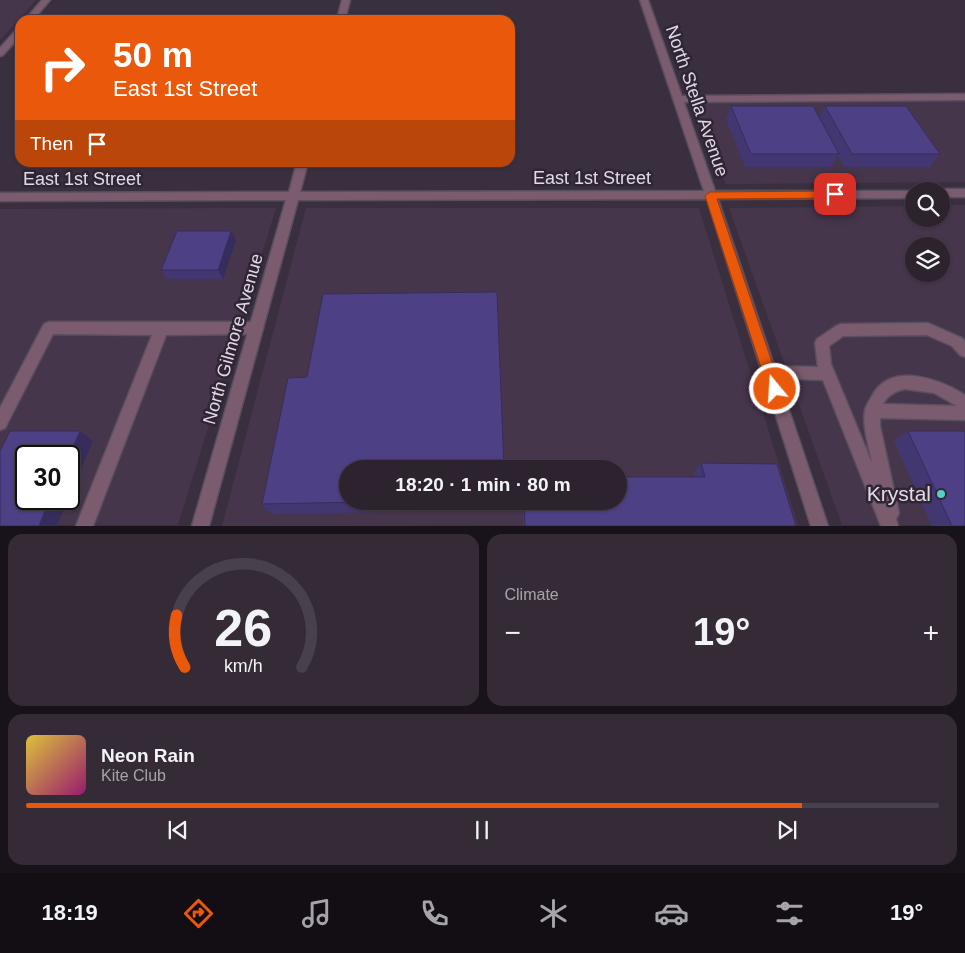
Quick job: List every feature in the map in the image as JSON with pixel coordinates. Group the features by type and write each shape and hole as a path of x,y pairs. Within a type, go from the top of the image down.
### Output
{"street":[{"path":"33,15 46,0"},
{"path":"342,15 346,0"},
{"name":"North Stella Avenue","path":"644,0 679,99 820,526"},
{"path":"0,53 15,36"},
{"path":"679,99 965,97"},
{"name":"North Gilmore Avenue","path":"200,526 302,167"},
{"path":"950,194 965,193"},
{"name":"East 1st Street","path":"0,197 905,194"},
{"path":"0,423 49,328 256,328"},
{"path":"84,526 162,329"},
{"path":"892,526 824,364 822,343 841,330 928,329 957,342 965,351"},
{"path":"769,372 828,374"},
{"path":"892,526 872,426 872,411 880,391 894,383 927,384 952,393 965,403"},
{"path":"872,411 965,413"}],"shaded area":[{"path":"0,0 36,0 22,15 15,15 15,23 0,40"},
{"path":"965,97 965,182 726,184 709,149 691,98"},
{"path":"950,205 965,205 965,525 842,525 729,208 905,206 905,227 950,227"},
{"path":"276,208 178,525 0,525 0,209"},
{"path":"306,208 699,208 798,525 222,526"}],"building":[{"path":"731,106 813,106 839,154 751,154"},
{"path":"825,106 906,106 940,154 852,154"},
{"path":"177,231 231,231 218,270 161,270"},
{"path":"497,292 504,460 339,460 339,502 262,504 288,378 307,377 323,294"},
{"path":"10,431 80,431 74,445 15,445 15,510 46,510 39,526 0,526 0,451"},
{"name":"Krystal","path":"908,431 965,431 965,526 952,526"},
{"path":"701,463 777,464 796,526 525,526 524,510 627,510 627,477 705,477"}],"place":[{"name":"Krystal","path":"941,494"}],"route":[{"path":"775,389 710,196 835,194"}]}
